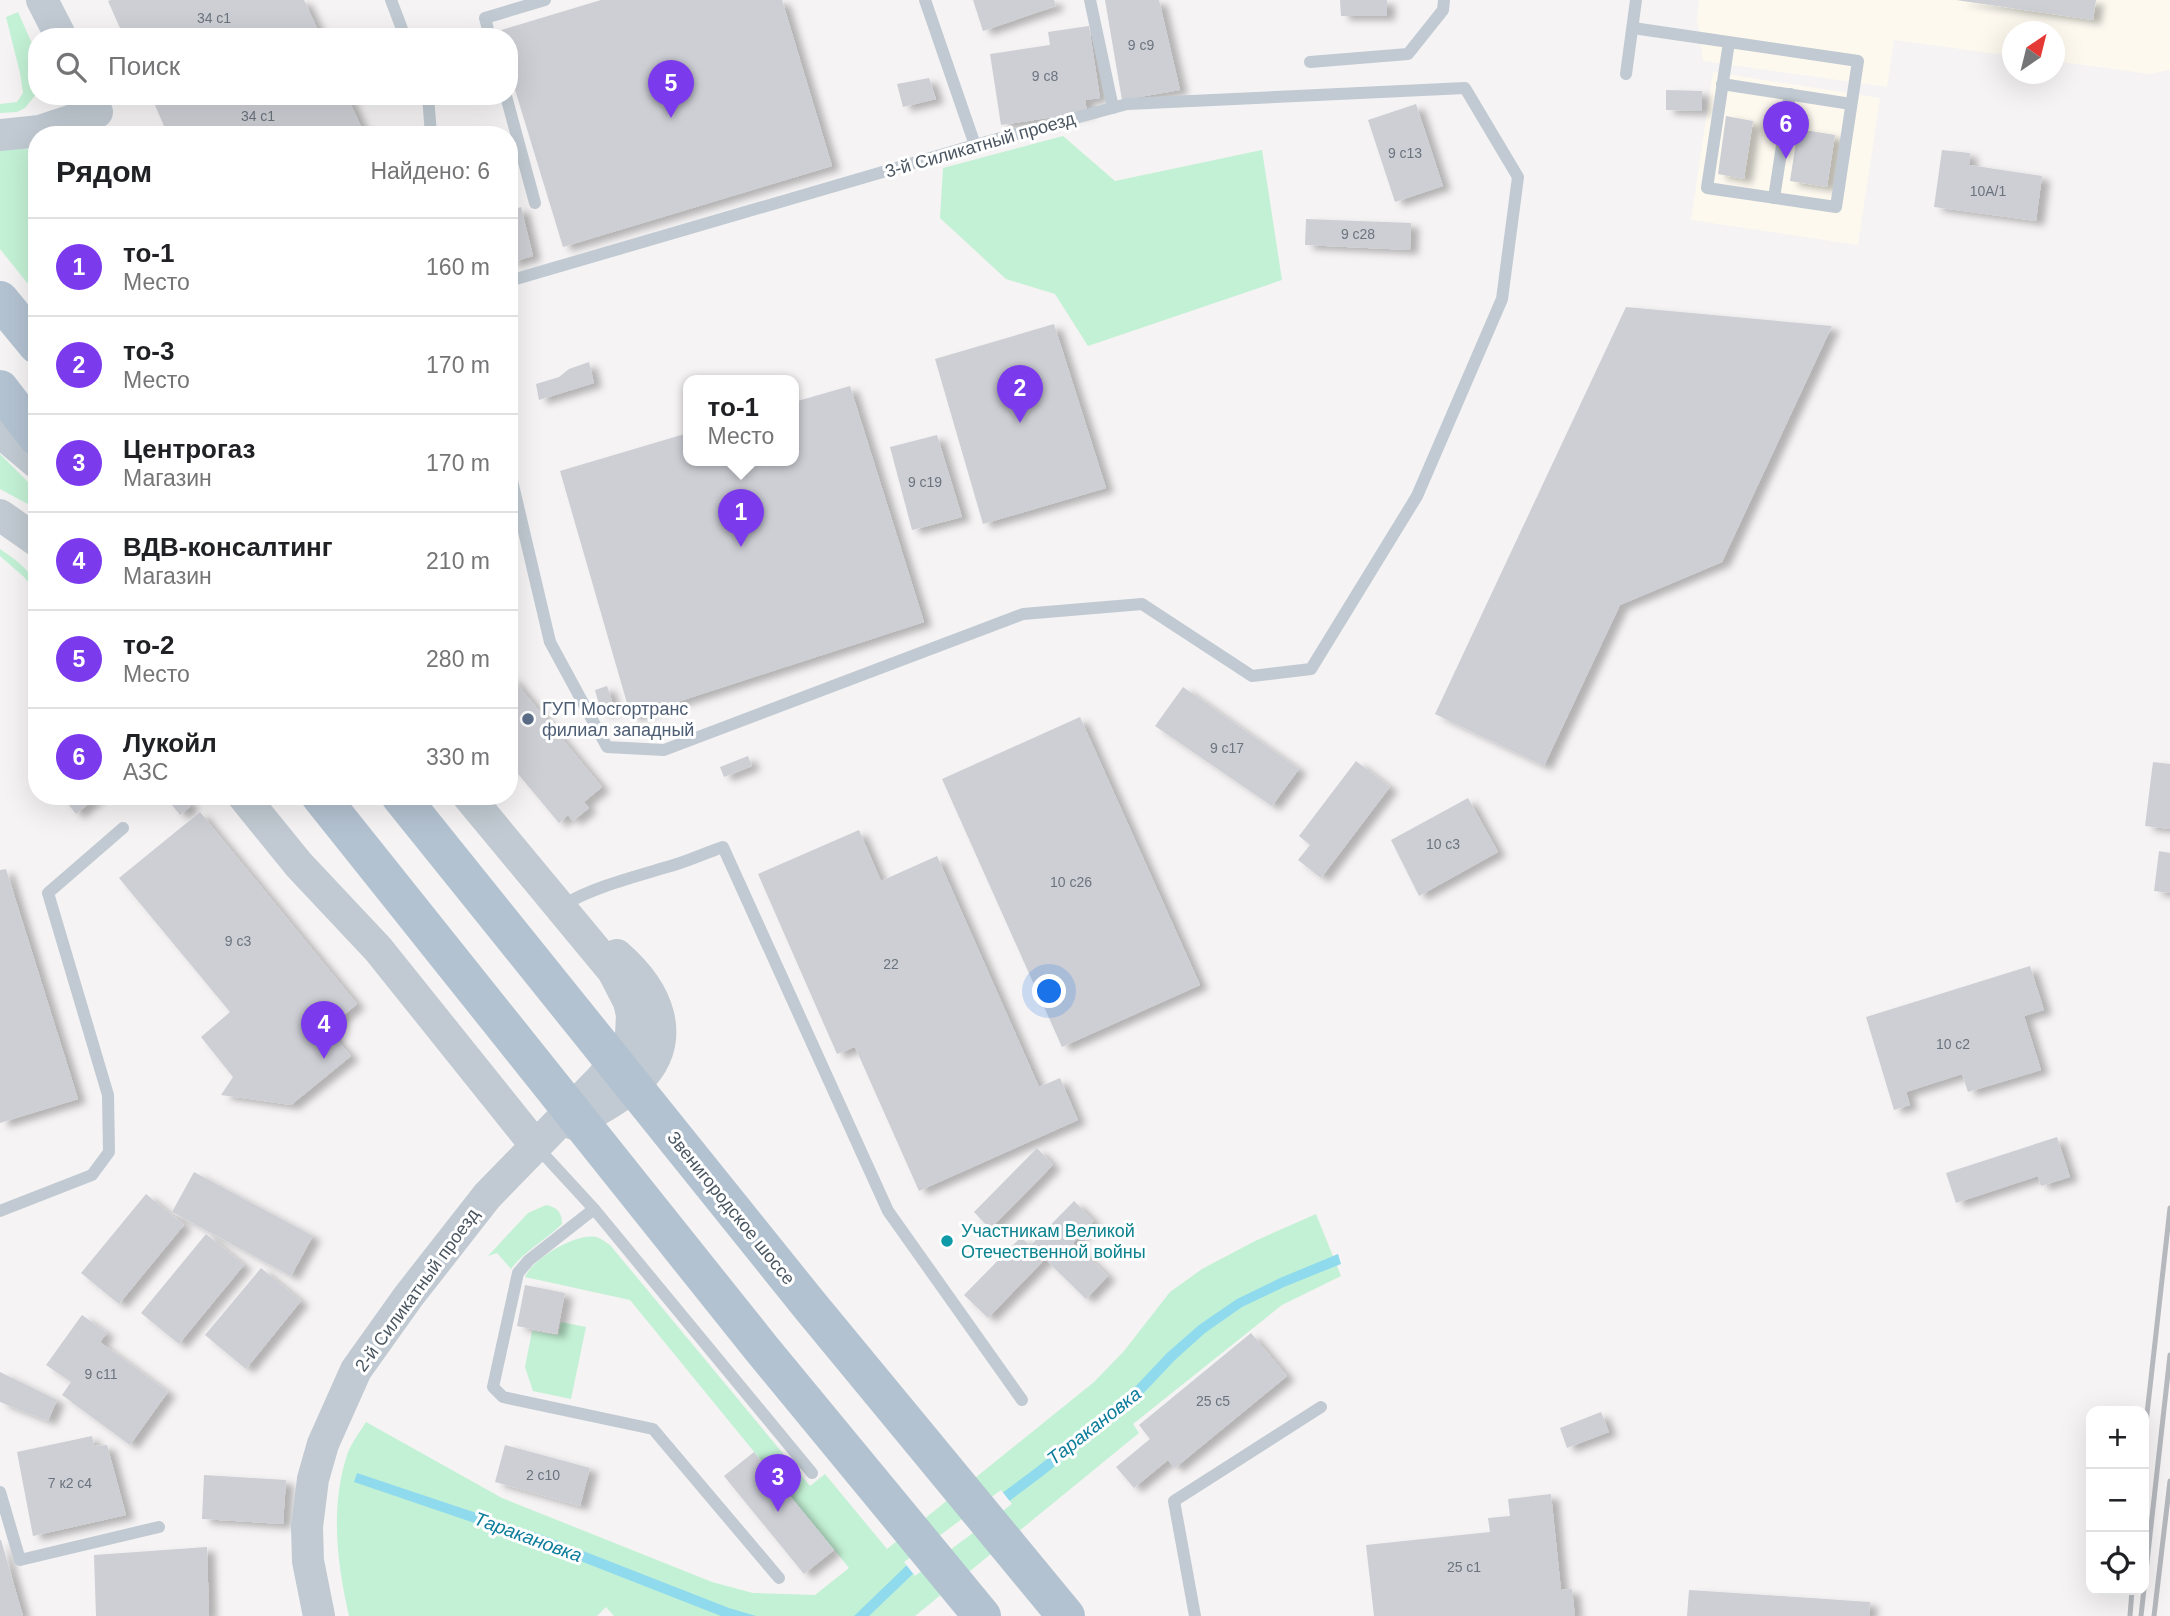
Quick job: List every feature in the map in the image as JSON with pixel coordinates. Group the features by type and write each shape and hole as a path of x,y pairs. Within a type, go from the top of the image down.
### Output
{"main road":[{"path":"0,300 28,334"},
{"path":"0,390 28,426"},
{"path":"327,805 761,1348 982,1616"},
{"name":"Звенигородское шоссе","path":"407,805 811,1307 1066,1616"}],"street":[{"path":"44,1 57,28"},
{"path":"57,126 98,114"},
{"path":"0,135 28,132"},
{"path":"0,432 28,455"},
{"path":"0,515 28,535"},
{"path":"250,805 299,865 378,948 536,1146"},
{"name":"2-й Силикатный проезд","path":"319,1616 307,1527 313,1479 323,1444 356,1370 475,1210 512,1169 536,1146 616,1098 637,1082 652,1061 660,1034 657,1004 638,974 560,906 476,805"}],"lane":[{"path":"391,0 402,28"},
{"path":"488,28 485,18 545,0"},
{"path":"925,0 975,145"},
{"path":"1090,0 1113,108"},
{"path":"1310,62 1408,54 1443,10 1444,0"},
{"path":"1626,74 1636,0"},
{"path":"1633,27 1858,61 1836,207 1707,188 1729,42"},
{"path":"1722,84 1851,104"},
{"name":"3-й Силикатный проезд","path":"518,278 975,145 1127,104 1465,88 1518,177 1502,299 1417,496 1311,669 1252,676 1142,604 1023,614 664,750 607,747 550,642 518,506"},
{"path":"1774,198 1790,94"},
{"path":"429,105 430,126"},
{"path":"508,105 514,126"},
{"path":"518,140 535,203"},
{"path":"0,1211 92,1175 109,1152 108,1095 48,893 122,828"},
{"path":"560,906 581,895 723,846 888,1211 1022,1400"},
{"path":"536,1146 594,1209 812,1473"},
{"path":"594,1209 529,1260 518,1273 493,1387 503,1397 653,1429 779,1578"},
{"path":"1195,1616 1174,1500 1321,1407"},
{"path":"0,1492 20,1560 159,1527"}],"shaded area":[{"path":"1699,0 2170,0 2170,70 2149,74 2065,62 2065,21 2002,21 2002,55 1894,40 1887,87 1703,61 1697,19"},
{"path":"1713,72 1880,98 1858,245 1691,220"}],"green space":[{"path":"18,12 28,35 28,104 17,112 0,113 0,104 17,102 23,93 6,17"},
{"path":"1063,136 1115,181 1262,150 1282,280 1088,346 1055,294 1006,279 940,218 943,168"},
{"path":"28,148 28,284 0,249 0,150"},
{"path":"0,454 28,482 28,504 0,489"},
{"path":"0,549 18,562 28,572 28,582 24,577 0,556"},
{"path":"546,1205 560,1213 562,1224 556,1230 511,1269 497,1253 488,1256 528,1213"},
{"path":"1316,1214 1341,1276 1282,1305 1133,1424 1139,1433 915,1616 614,1616 606,1607 597,1616 349,1616 337,1536 338,1495 347,1455 366,1422 502,1498 712,1582 753,1593 815,1595 849,1568 630,1300 525,1277 545,1255 566,1243 596,1237 610,1245 810,1486 825,1474 887,1549 1094,1382 1124,1351 1170,1292 1202,1269 1255,1241"},
{"path":"561,1322 586,1327 571,1399 533,1391 525,1367 532,1331 558,1335"}],"water":[{"name":"Таракановка","path":"1338,1254 1341,1264 1242,1307 1205,1333 1140,1397 1044,1475 916,1571 869,1616 854,1616 909,1563 1037,1467 1133,1389 1167,1353 1199,1325 1237,1299"},
{"name":"Таракановка","path":"357,1473 545,1536 756,1616 721,1616 542,1546 354,1482"}],"pier":[{"path":"1001,1490 1012,1504 915,1576 904,1562"}],"building":[{"path":"304,0 317,28 120,28 108,1"},
{"path":"601,0 782,0 832,166 563,247 518,100 518,28 508,28"},
{"path":"973,0 1054,0 1056,6 983,31"},
{"path":"1105,0 1159,0 1180,90 1122,100"},
{"path":"1340,0 1387,0 1387,16 1341,16"},
{"path":"1956,0 2096,0 2093,20"},
{"path":"1089,26 1100,98 1085,100 1087,112 1001,125 990,54 1050,45 1048,32"},
{"path":"929,78 936,99 903,107 897,84"},
{"path":"1666,90 1702,91 1702,111 1666,110"},
{"path":"1416,104 1443,186 1395,202 1368,120"},
{"path":"155,105 351,105 361,126 164,126"},
{"path":"1726,116 1753,121 1744,179 1718,174"},
{"path":"1798,129 1835,135 1827,187 1790,181"},
{"path":"1942,150 1970,153 1969,165 2042,176 2036,221 1934,207"},
{"path":"521,207 533,256 518,260 518,208"},
{"path":"1306,219 1411,223 1410,250 1305,245"},
{"path":"1626,307 1832,326 1722,562 1620,605 1544,766 1435,714"},
{"path":"1054,324 1106,488 983,524 935,359"},
{"path":"589,362 594,383 539,400 536,384 559,377 569,369"},
{"path":"850,386 924,622 631,717 560,471 683,434 683,466 799,466 799,401"},
{"path":"937,435 962,517 912,530 890,447"},
{"name":"ГУП Мосгортранс филиал западный","path":"518,685 602,787 584,802 589,808 573,821 568,815 559,823 518,774"},
{"path":"607,686 615,710 601,712 595,690"},
{"path":"1183,687 1299,769 1272,806 1155,726"},
{"path":"1080,717 1200,985 1062,1047 942,779"},
{"path":"748,756 752,766 724,777 720,767"},
{"path":"1356,761 1390,787 1321,878 1298,860 1310,845 1299,836"},
{"path":"2153,762 2170,764 2170,829 2145,826"},
{"path":"1468,798 1498,852 1419,896 1391,840"},
{"path":"69,805 87,805 76,814"},
{"path":"172,805 190,805 191,806 180,815"},
{"path":"200,812 357,1004 327,1029 351,1056 291,1105 221,1095 233,1077 201,1037 230,1012 119,878"},
{"path":"859,830 881,881 937,856 1039,1087 1060,1078 1078,1120 919,1191 855,1047 837,1054 758,874"},
{"path":"2159,851 2170,853 2170,893 2154,891"},
{"path":"6,869 78,1099 0,1123 0,870"},
{"path":"2030,966 2044,1010 2024,1016 2041,1070 1968,1092 1962,1074 1906,1092 1910,1105 1894,1110 1866,1017"},
{"path":"2057,1137 2070,1177 2041,1186 2038,1176 1956,1203 1946,1173"},
{"path":"1037,1148 1053,1165 990,1229 974,1212"},
{"path":"194,1172 313,1236 291,1276 172,1212"},
{"path":"146,1194 184,1225 119,1304 81,1273"},
{"path":"1074,1201 1094,1221 1073,1243 1108,1276 1086,1299 1045,1259 988,1318 964,1295 1021,1237 1030,1246"},
{"path":"206,1234 244,1265 179,1344 141,1313"},
{"path":"261,1268 301,1301 246,1369 205,1335"},
{"path":"525,1285 565,1293 557,1334 517,1326"},
{"path":"82,1315 107,1333 100,1342 168,1392 130,1445 62,1395 71,1382 46,1365"},
{"path":"1251,1333 1287,1376 1175,1468 1168,1460 1134,1488 1116,1467 1150,1439 1139,1425"},
{"path":"0,1372 57,1400 48,1421 0,1402"},
{"path":"1601,1412 1609,1432 1567,1448 1560,1428"},
{"path":"92,1436 94,1446 107,1445 126,1515 33,1536 17,1452"},
{"path":"505,1445 590,1468 580,1506 495,1482"},
{"path":"754,1452 834,1550 804,1574 724,1476"},
{"path":"204,1475 286,1480 283,1524 202,1519"},
{"path":"1551,1494 1561,1590 1572,1589 1575,1616 1374,1616 1366,1545 1490,1532 1488,1518 1510,1516 1508,1499"},
{"path":"1,1540 23,1616 0,1616"},
{"path":"207,1547 209,1616 96,1616 94,1555"},
{"path":"1689,1590 1870,1602 1869,1616 1687,1616"}],"railway":[{"path":"2148,1406 2170,1208"},
{"path":"2141,1616 2170,1355"},
{"path":"2154,1616 2170,1481"},
{"path":"2130,1616 2132,1595"}],"place":[{"name":"то-2","path":"671,118"},
{"name":"Лукойл","path":"1786,159"},
{"name":"то-3","path":"1020,423"},
{"name":"то-1","path":"741,547"},
{"name":"ГУП Мосгортранс филиал западный","path":"528,719"},
{"name":"ВДВ-консалтинг","path":"324,1059"},
{"name":"Участникам Великой Отечественной войны","path":"947,1241"},
{"name":"Центрогаз","path":"778,1512"}]}
